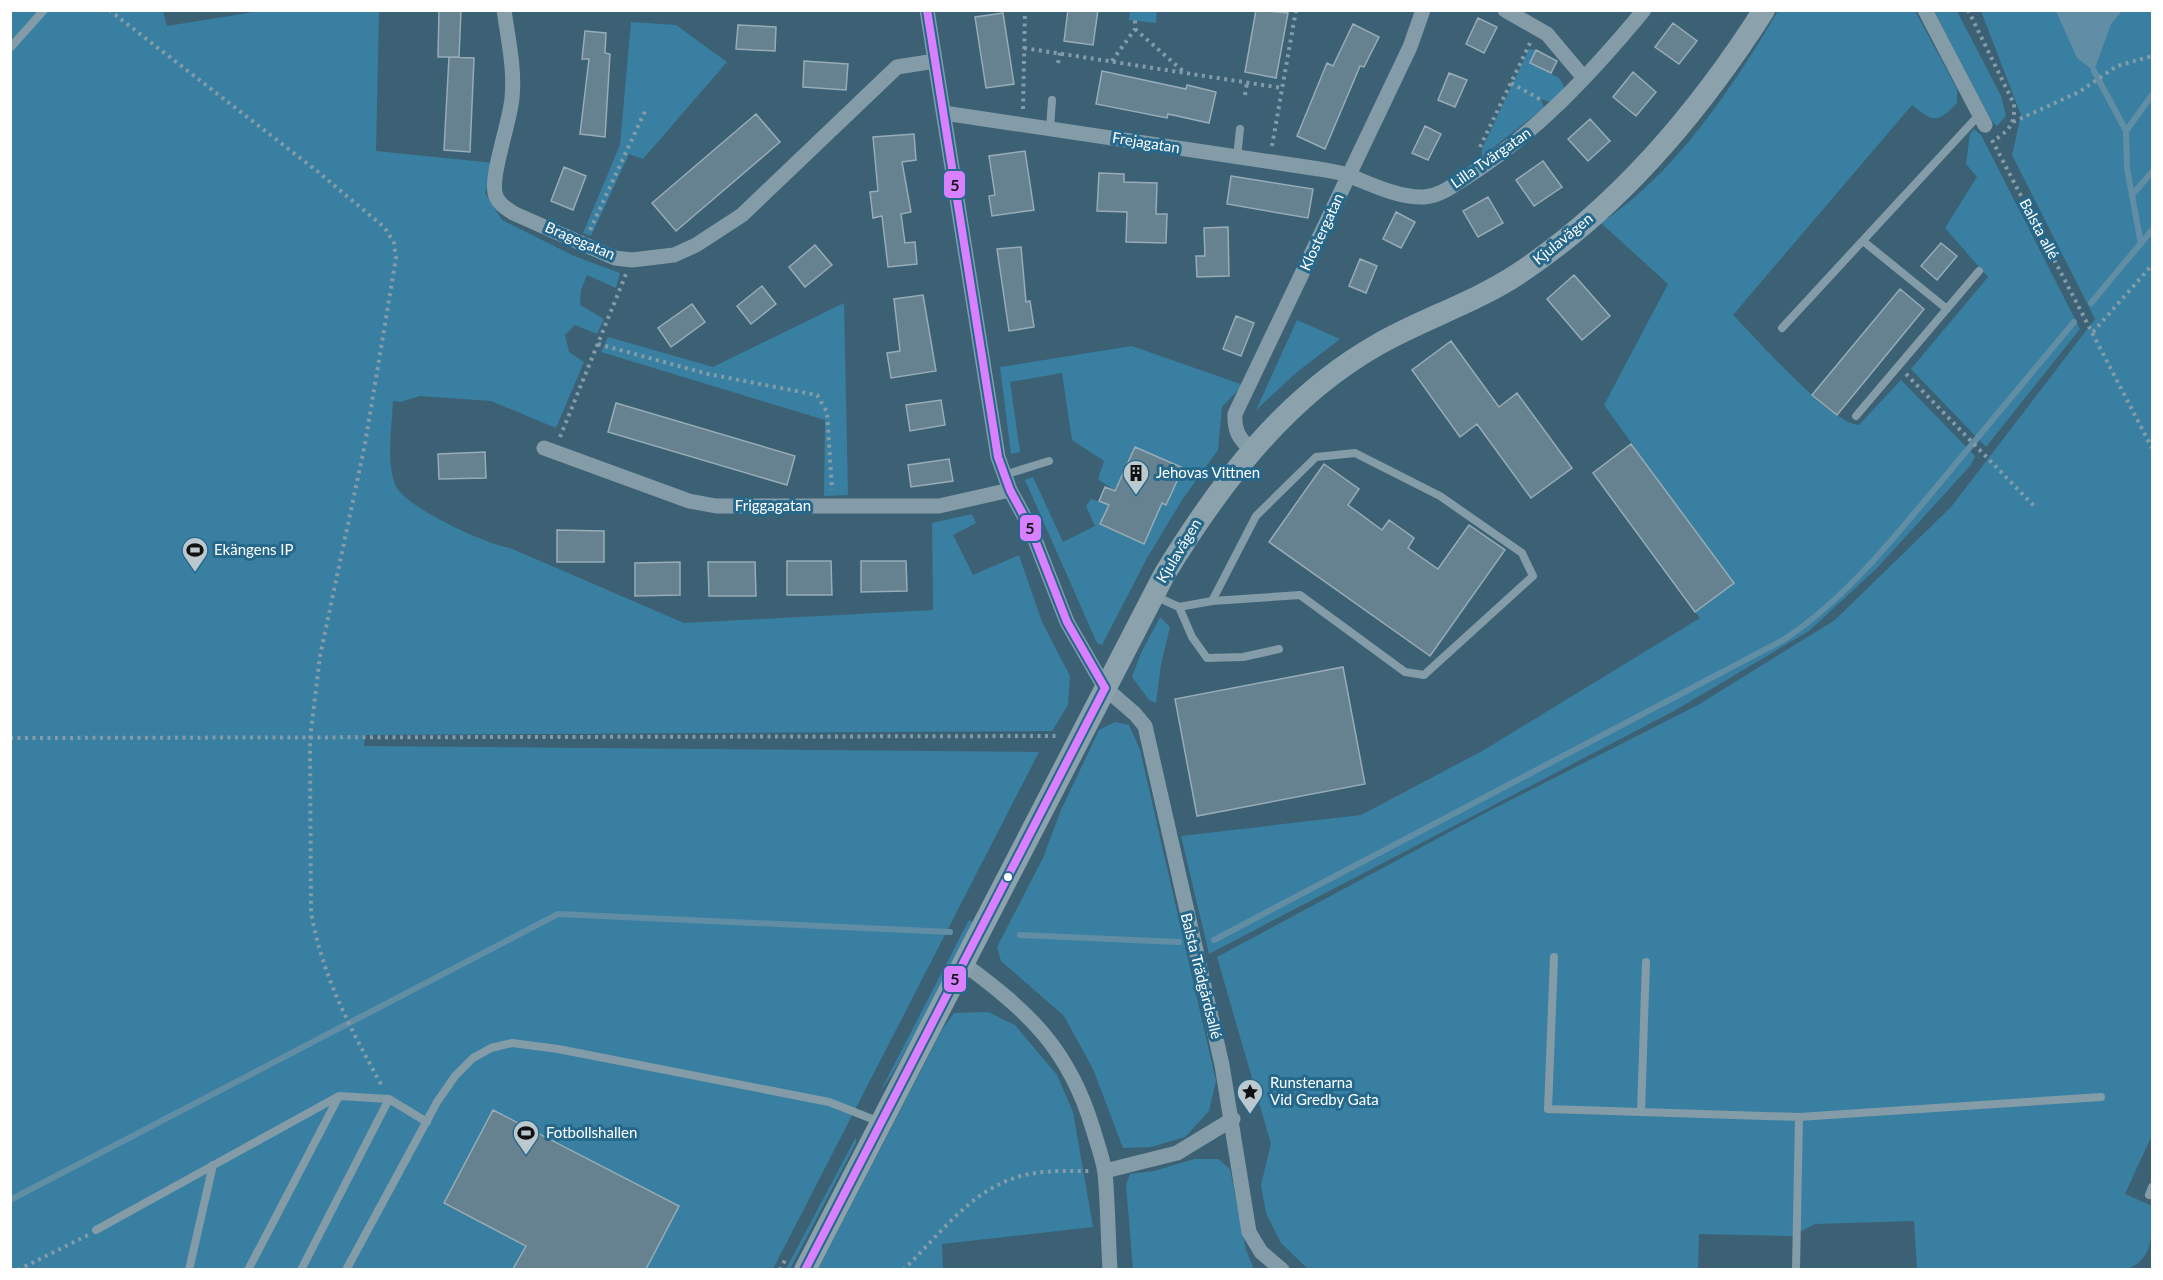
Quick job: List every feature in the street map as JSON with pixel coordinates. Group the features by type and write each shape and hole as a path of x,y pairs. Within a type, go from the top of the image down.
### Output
{"street":[{"name":"Bragegatan","path":"504,10 513,69 513,96 496,177 495,193 501,205 513,213 615,258 632,260 674,255 696,245 742,215 897,67 935,61"},
{"name":"Balsta Trädgårdsallé","path":"927,10 998,457 1010,490 1030,527 1067,621 1105,688 1140,720 1151,747 1233,1119 1242,1201 1249,1232 1261,1251 1282,1269"},
{"name":"Klostergatan","path":"1252,451 1238,436 1234,427 1235,414 1410,47 1423,10"},
{"path":"1505,10 1537,28 1564,53 1584,78"},
{"name":"Lilla Tvärgatan","path":"1348,175 1365,183 1406,195 1426,197 1440,194 1509,148 1551,112 1644,10"},
{"name":"Kjulavägen","path":"805,1269 1105,688 1194,525 1279,420 1333,374 1385,340 1517,275 1564,241 1621,191 1671,137 1718,78 1764,10"},
{"path":"1925,10 1982,120"},
{"name":"Frejagatan","path":"944,113 1348,175"},
{"name":"Friggagatan","path":"549,450 703,505 939,506 1010,490"},
{"path":"964,964 1010,998 1064,1058 1083,1098 1105,1171 1110,1269"},
{"path":"1105,1171 1177,1153 1233,1119"}],"lane":[{"path":"10,48 44,10"},
{"path":"1050,128 1052,100"},
{"path":"1782,328 1863,241 1982,120"},
{"path":"1237,157 1240,129"},
{"path":"1863,241 1947,309"},
{"path":"1856,416 1979,271"},
{"path":"1154,595 1179,607 1212,600 1299,595 1405,672 1424,675 1533,576 1522,553 1440,496 1355,453 1316,457 1256,516 1212,600"},
{"path":"1004,475 1049,461"},
{"path":"1179,607 1192,637 1206,658 1243,657 1279,649"},
{"path":"1554,957 1548,1109 1799,1117 2101,1097"},
{"path":"1641,1112 1646,962"},
{"path":"346,1269 455,1076 473,1058 490,1048 512,1043 558,1049 829,1102 881,1122"},
{"path":"96,1230 339,1096 389,1099 427,1122"},
{"path":"248,1269 339,1096"},
{"path":"301,1269 389,1099"},
{"path":"1796,1269 1799,1117"},
{"path":"189,1269 213,1165"}],"path":[{"path":"109,10 317,171 385,228 394,243 396,258 365,444 324,634 310,739 312,912 322,959 344,1016 389,1099"},
{"path":"1023,124 1025,10"},
{"path":"1269,162 1296,10"},
{"path":"1968,10 2014,104 2013,122 2008,131 1993,141"},
{"path":"1112,62 1135,29 1135,20"},
{"path":"1476,171 1475,159 1537,28"},
{"path":"1135,29 1184,73"},
{"path":"1024,48 1282,88"},
{"path":"1058,63 1059,53"},
{"path":"2013,122 2079,92 2117,66 2152,56"},
{"path":"1245,95 1246,82"},
{"path":"1511,82 1540,99 1551,112"},
{"path":"584,244 646,109"},
{"name":"Balsta allé","path":"1982,120 2152,448"},
{"path":"549,450 598,344 632,260"},
{"path":"2093,332 2152,265"},
{"path":"598,344 708,374 817,395 827,412 833,506"},
{"path":"1898,366 2036,507"},
{"path":"10,738 1058,736"},
{"path":"903,1269 957,1215 985,1192 1020,1176 1050,1171 1105,1171"},
{"path":"18,1269 96,1230"}],"shaded area":[{"name":"Ekängens IP","path":"11,11 163,11 167,26 260,11 379,11 376,151 494,163 485,193 502,220 574,256 620,273 616,288 587,275 581,290 580,305 604,319 597,334 575,325 565,335 569,352 584,362 556,428 491,401 420,396 400,402 393,401 390,454 392,474 401,493 413,503 446,523 483,540 510,548 684,623 933,610 932,523 972,514 976,523 953,535 973,575 1019,555 1042,622 1070,676 1068,705 1052,731 365,735 364,746 1039,752 773,1269 11,1269"},
{"path":"1130,11 1157,11 1156,23 1129,20"},
{"path":"1778,11 1915,11 1957,89 1957,103 1944,115 1935,118 1925,115 1912,105 1733,315 1813,396 1847,421 1859,425 1901,380 1975,456 1971,465 1876,569 1809,631 1674,711 1209,954 1181,836 1361,815 1484,750 1700,618 1695,612 1733,583 1604,405 1668,284 1601,223 1654,179 1701,127 1742,69"},
{"path":"1934,11 1957,11 2001,96 2006,116 1997,126 1991,120"},
{"path":"1981,11 2152,11 2152,1135 2125,1194 2152,1206 2150,1245 2146,1253 2133,1266 2123,1270 1917,1269 1914,1221 1815,1224 1792,1236 1699,1234 1698,1269 1308,1269 1281,1243 1266,1213 1261,1185 1271,1144 1217,957 1487,812 1698,705 1835,620 1951,507 2095,319 2012,155 2021,115"},
{"path":"2056,11 2122,11 2111,24 2094,71 2077,58"},
{"path":"631,22 676,25 727,62 643,159 629,154 591,236 583,233 620,145"},
{"path":"1529,49 1536,50 1530,63 1559,78 1565,88 1550,102 1541,99 1544,108 1481,157 1482,149"},
{"path":"1974,129 1981,135 2080,329 1986,447 1911,369 1988,277 1945,228 1977,177 1966,164 1970,134"},
{"path":"844,303 848,495 824,496 825,420 601,352 608,337 713,367"},
{"path":"1297,320 1340,339 1297,372 1256,410"},
{"path":"1132,346 1243,385 1222,407 1218,450 1182,500 1147,558 1102,645 1097,643 1025,480 1033,477 1063,542 1095,526 1086,506 1091,499 1109,505 1100,524 1143,544 1162,503 1166,505 1183,468 1135,447 1115,491 1098,479 1104,461 1072,440 1062,373 1010,382 1020,452 1011,454 1000,367"},
{"path":"1160,617 1170,627 1161,664 1156,703 1149,700 1132,677 1141,653"},
{"path":"1115,722 1129,725 1140,750 1216,1081 1209,1111 1185,1137 1151,1147 1123,1148 1093,1069 1064,1016 1001,961 997,947 1043,858 1061,810 1099,730"},
{"path":"969,920 976,924 893,1073 881,1090"},
{"path":"988,1012 1015,1025 1057,1075 1073,1112 1093,1227 942,1244 943,1269 818,1269 942,1030 954,1013"},
{"path":"856,1137 856,1143 790,1269 786,1269"},
{"path":"1194,1159 1218,1159 1230,1169 1246,1250 1254,1269 1133,1269 1126,1185 1130,1174 1154,1171"}],"building":[{"path":"439,10 461,10 459,57 438,57"},
{"path":"1068,10 1098,10 1093,45 1064,41"},
{"path":"1256,10 1288,13 1276,78 1245,72"},
{"path":"1003,13 1014,84 986,88 975,17"},
{"path":"1478,18 1497,27 1484,53 1466,44"},
{"path":"1673,23 1697,41 1679,64 1655,47"},
{"path":"1353,24 1379,37 1364,67 1360,66 1325,149 1297,136 1327,63 1333,66"},
{"path":"738,25 776,27 775,51 736,49"},
{"path":"585,31 606,33 605,53 610,54 605,137 580,134 589,59 582,59"},
{"path":"1536,50 1557,61 1551,73 1530,63"},
{"path":"449,57 474,58 470,152 444,150"},
{"path":"804,61 848,64 846,90 803,87"},
{"path":"1102,71 1186,89 1187,85 1216,92 1209,123 1168,114 1167,118 1096,104"},
{"path":"1633,72 1656,92 1636,116 1613,97"},
{"path":"1449,73 1467,80 1455,107 1438,100"},
{"path":"756,114 780,142 676,231 652,203"},
{"path":"1590,119 1610,141 1588,161 1568,139"},
{"path":"1425,126 1441,134 1428,160 1412,153"},
{"path":"914,134 916,160 902,162 911,212 901,214 905,243 915,242 917,264 888,267 882,216 873,218 870,192 878,191 873,137"},
{"path":"1025,151 1034,210 992,216 989,196 995,195 989,156"},
{"path":"1543,161 1562,187 1534,206 1516,180"},
{"path":"564,167 586,176 573,210 551,201"},
{"path":"1099,173 1124,174 1124,182 1157,183 1156,214 1167,214 1166,243 1126,242 1127,212 1097,211"},
{"path":"1231,176 1313,189 1308,218 1227,204"},
{"path":"1488,197 1503,223 1478,237 1463,211"},
{"path":"1396,212 1415,222 1401,248 1383,239"},
{"path":"1228,227 1229,276 1197,277 1196,256 1205,256 1204,228"},
{"path":"1941,243 1957,256 1937,280 1921,266"},
{"path":"815,245 832,265 805,287 789,267"},
{"path":"1021,247 1026,302 1030,301 1034,327 1009,331 997,249"},
{"path":"1360,259 1377,266 1366,293 1349,286"},
{"path":"1574,275 1610,316 1582,340 1547,299"},
{"path":"762,286 776,304 751,324 737,306"},
{"path":"1900,289 1924,309 1837,415 1812,395"},
{"path":"923,295 936,371 891,378 887,353 900,351 894,299"},
{"path":"692,304 705,322 671,347 658,328"},
{"path":"1236,316 1254,323 1241,356 1223,349"},
{"path":"1451,341 1499,407 1517,393 1572,468 1531,498 1477,424 1460,437 1412,370"},
{"path":"941,400 945,425 910,431 906,405"},
{"path":"616,403 795,456 787,485 608,432"},
{"path":"1631,444 1734,583 1695,612 1593,473"},
{"name":"Jehovas Vittnen","path":"1135,447 1183,468 1166,505 1162,503 1144,544 1100,524 1109,505 1099,501 1105,487 1115,491"},
{"path":"485,452 486,478 439,479 438,454"},
{"path":"949,459 953,481 911,487 908,465"},
{"path":"1324,464 1359,489 1348,505 1382,530 1389,520 1414,538 1408,548 1438,569 1469,525 1505,550 1430,656 1269,542"},
{"path":"557,530 604,531 604,562 557,562"},
{"path":"787,561 831,561 832,595 787,595"},
{"path":"861,561 906,561 907,591 861,592"},
{"path":"680,562 680,595 635,596 635,563"},
{"path":"708,562 755,562 756,596 709,596"},
{"path":"1343,667 1365,784 1197,816 1175,699"},
{"name":"Fotbollshallen","path":"493,1110 679,1206 646,1269 513,1269 526,1246 444,1203"}],"waterway":[{"path":"2094,71 2126,131"},
{"path":"2141,244 2127,168 2126,131 2152,95"},
{"path":"2132,195 2152,172"},
{"path":"2091,303 2152,230"},
{"path":"1214,940 1785,639 1828,605 1867,567 1904,526 2074,322"},
{"path":"10,1200 558,914 950,932"},
{"path":"1020,935 1179,942"}],"transit line":[{"name":"5","path":"927,10 998,457 1010,490 1030,527 1067,622 1105,688"},
{"name":"5","path":"805,1270 1105,688"}],"place":[{"name":"Jehovas Vittnen","path":"1136,496"},
{"name":"Ekängens IP","path":"195,573"},
{"name":"Runstenarna Vid Gredby Gata","path":"1250,1115"},
{"name":"Fotbollshallen","path":"526,1156"}]}
